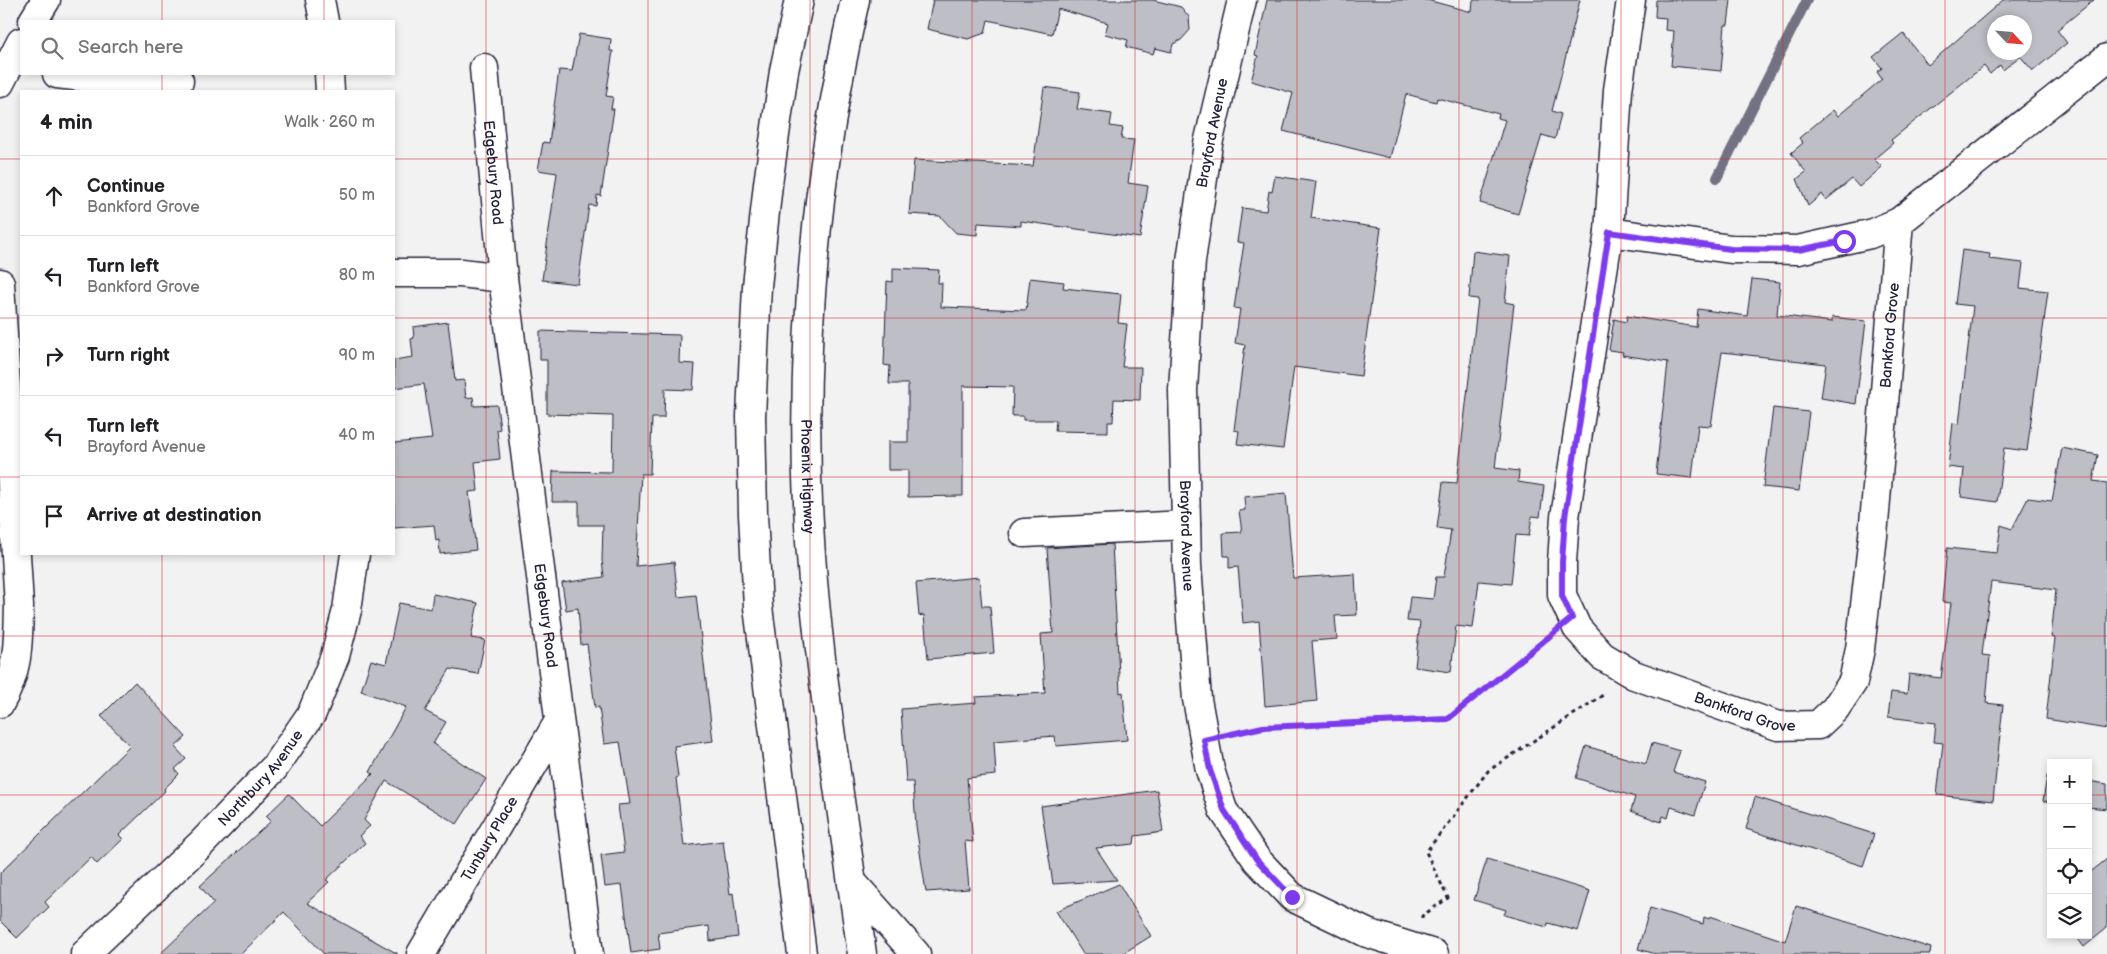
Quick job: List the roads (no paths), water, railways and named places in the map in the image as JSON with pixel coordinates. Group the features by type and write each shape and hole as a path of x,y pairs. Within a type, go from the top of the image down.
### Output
{"street":[{"path":"34,20 46,0"},
{"path":"320,0 324,20"},
{"path":"799,0 784,71 768,184 757,286 751,416 753,515 758,607 802,954"},
{"name":"Phoenix Highway","path":"855,0 844,50 824,168 809,313 807,455 813,579 824,685 862,954"},
{"name":"Brayford Avenue","path":"1242,0 1208,144 1191,260 1183,390 1187,566 1197,699 1204,740 1210,770 1224,810 1257,860 1292,897 1367,933 1426,952"},
{"name":"Bankford Grove","path":"1631,0 1618,90 1609,232 1565,517 1562,562 1562,596 1577,628 1602,656 1634,675 1778,726 1818,725 1835,709 1853,682 1860,649 1873,536 1899,222"},
{"path":"1609,232 1731,249 1798,250 1870,234 1899,222 2107,58"},
{"name":"Edgebury Road","path":"484,68 503,278 558,723 589,954"},
{"path":"66,75 127,82 179,81"},
{"path":"329,75 330,90"},
{"path":"395,273 461,273 503,278"},
{"path":"0,283 19,606 18,650 10,686 0,703"},
{"path":"1024,533 1186,525"},
{"name":"Northbury Avenue","path":"85,954 202,843 274,768 312,713 335,656 347,610 355,555"},
{"name":"Tunbury Place","path":"420,954 558,723"},
{"path":"852,882 916,954"}],"waterway":[{"path":"1717,178 1807,0"}]}
